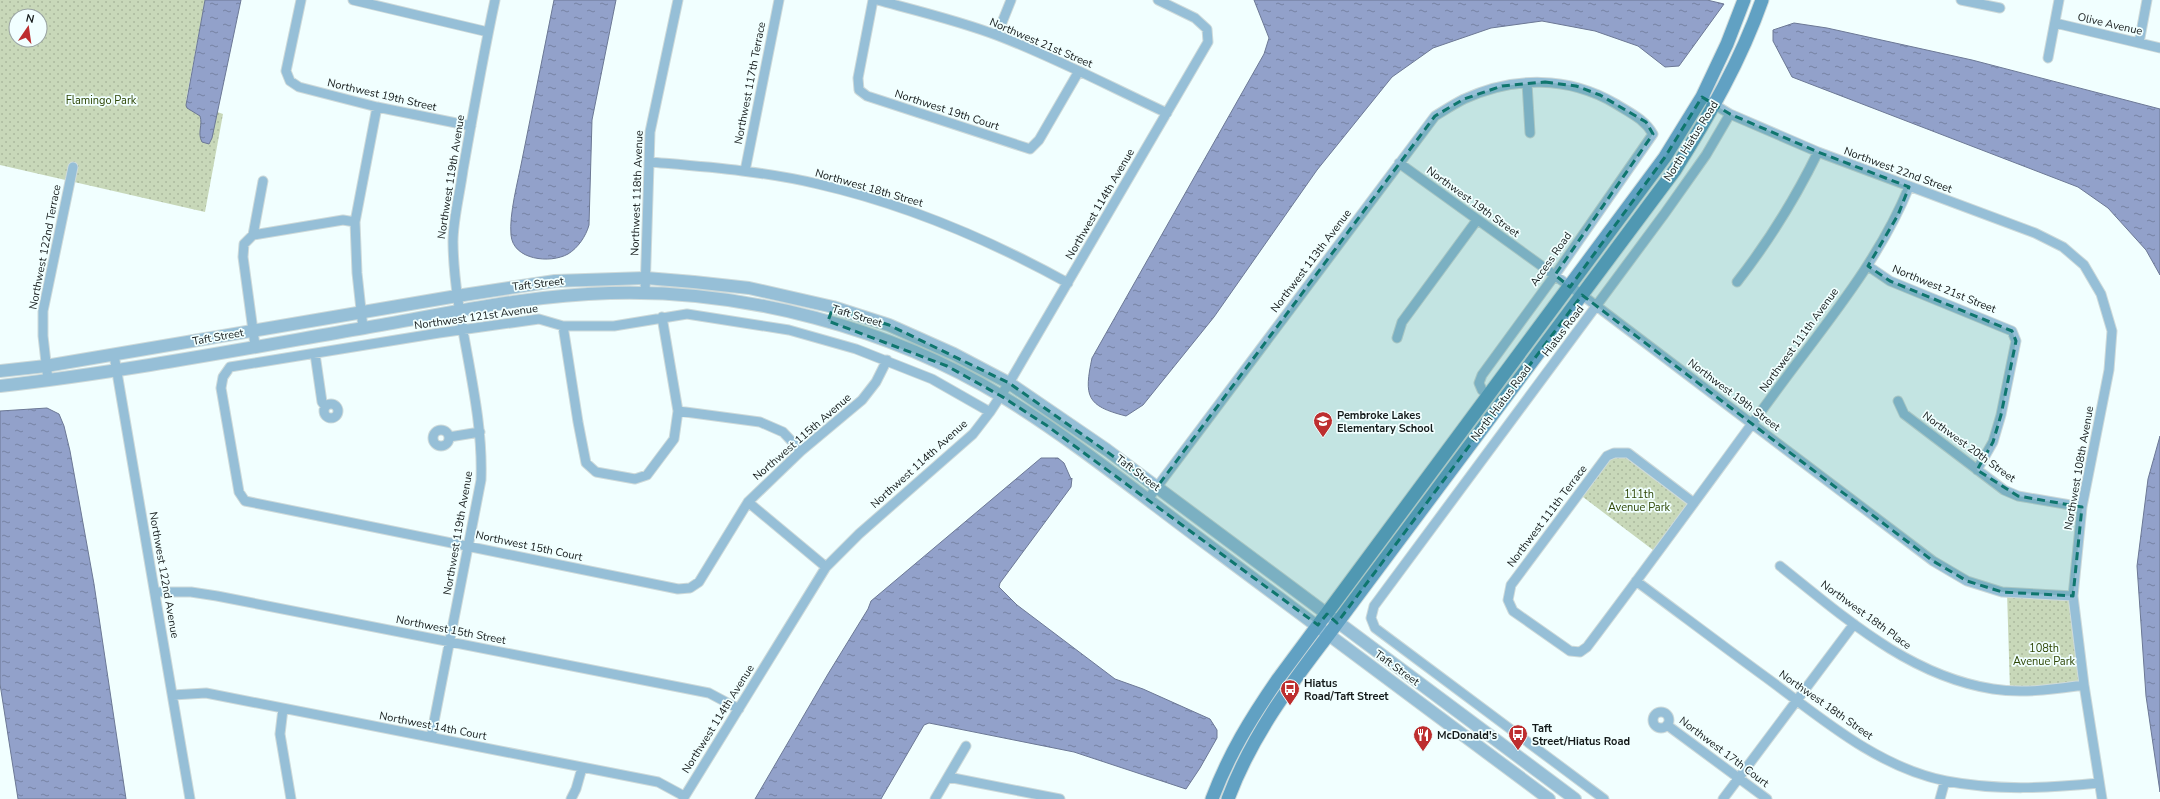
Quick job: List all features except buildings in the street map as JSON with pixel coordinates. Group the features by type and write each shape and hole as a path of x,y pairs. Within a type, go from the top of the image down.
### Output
{"main road":[{"name":"North Hiatus Road","path":"1212,799 1224,769 1248,722 1318,625 1666,157 1702,97 1727,44 1744,0"},
{"name":"North Hiatus Road","path":"1228,799 1236,778 1258,734 1285,691 1330,634 1675,170 1714,104 1732,69 1762,0"},
{"path":"1384,536 1396,545"}],"street":[{"name":"Northwest 19th Street","path":"301,0 286,71 290,81 298,87 378,107 470,126"},
{"path":"353,0 488,32"},
{"name":"Northwest 119th Avenue","path":"431,737 451,642 481,480 482,456 480,432 457,296 453,240 470,126 495,0"},
{"name":"Northwest 118th Avenue","path":"645,293 650,132 678,0"},
{"name":"Northwest 117th Terrace","path":"745,171 779,0"},
{"name":"Northwest 19th Court","path":"873,0 858,78 859,90 867,96 1030,149 1039,140 1079,71"},
{"name":"Northwest 21st Street","path":"877,0 933,15 997,35 1079,71 1167,113"},
{"path":"997,35 1011,0"},
{"name":"Northwest 114th Avenue","path":"683,798 826,567 859,534 973,434 1001,396 1068,284 1208,42 1207,29 1195,18 1158,0"},
{"path":"2048,58 2059,0"},
{"path":"2139,43 2147,0"},
{"path":"1967,1 2000,8"},
{"name":"Olive Avenue","path":"2055,23 2160,48"},
{"name":"Access Road","path":"1489,396 1482,390 1478,383 1482,375 1555,276 1653,134 1646,122 1600,95 1576,86 1545,82 1527,83"},
{"path":"1527,83 1530,134"},
{"name":"Northwest 113th Avenue","path":"1148,499 1435,116 1464,99 1502,86 1527,83"},
{"name":"Northwest 22nd Street","path":"1702,97 1730,114 1818,152 2035,233 2063,247 2084,265"},
{"path":"363,328 357,273 355,222 378,107"},
{"name":"Hiatus Road","path":"1371,618 1374,606 1706,155 1730,114"},
{"path":"1737,282 1762,250 1797,194 1818,152"},
{"name":"Northwest 18th Street","path":"650,162 745,171 818,184 922,216 1028,262 1068,284"},
{"name":"Northwest 19th Street","path":"1399,163 1582,295 1933,561 1967,581 2002,592 2073,596"},
{"name":"Northwest 122nd Terrace","path":"48,380 42,336 43,311 73,167"},
{"path":"255,346 243,257 244,244 253,235 263,181"},
{"name":"Northwest 111th Avenue","path":"1580,652 1587,647 1868,266 1898,215 1909,187"},
{"path":"253,235 343,220 355,222"},
{"path":"1397,338 1402,322 1477,220"},
{"name":"Northwest 108th Avenue","path":"2084,265 2101,294 2112,331 2109,370 2082,507 2073,596 2084,685 2102,799"},
{"name":"Northwest 21st Street","path":"1868,266 1890,281 2012,331 2016,341 2002,415 1993,442 1977,470"},
{"name":"Taft Street","path":"0,372 114,355 457,296 555,281 646,278 750,288 832,308 896,328 954,354 1009,383 1157,487 1575,799"},
{"name":"Taft Street","path":"0,386 117,370 460,310 556,297 609,293 645,293 696,296 790,311 828,321 882,340 947,366 1001,396 1046,425 1318,625 1550,799"},
{"path":"828,321 832,308"},
{"name":"Northwest 121st Avenue","path":"245,501 239,492 221,388 222,377 230,367 463,329 539,319 563,326 614,326 687,314 788,330 887,360 932,379 990,412"},
{"path":"563,326 586,464 596,472 635,479 647,475 674,439 678,411 662,317"},
{"path":"315,354 322,402 325,406"},
{"name":"Northwest 122nd Avenue","path":"114,355 190,799"},
{"name":"Northwest 115th Avenue","path":"690,588 699,582 748,502 801,450 862,400 876,382 887,360"},
{"name":"Northwest 20th Street","path":"1898,401 1904,414 2004,490 2018,496 2082,507"},
{"path":"678,411 760,422 783,432 801,450"},
{"path":"449,437 480,432"},
{"name":"Northwest 111th Terrace","path":"1580,652 1570,650 1514,611 1508,600 1511,585 1607,456 1614,453 1628,453 1694,503"},
{"name":"Northwest 15th Court","path":"245,501 678,588 690,588"},
{"path":"748,502 826,567"},
{"path":"1200,538 1208,526"},
{"name":"Northwest 18th Place","path":"1780,566 1854,624 1902,657 1942,676 1993,689 2040,691 2084,685"},
{"name":"Northwest 18th Street","path":"1636,581 1853,741 1900,766 1945,781 1997,789 2050,788 2100,783"},
{"name":"Northwest 15th Street","path":"155,592 191,592 217,596 709,693 739,709"},
{"name":"Taft Street","path":"1371,618 1375,628 1604,799"},
{"path":"1723,799 1798,701 1854,624"},
{"name":"Northwest 14th Court","path":"173,695 206,693 658,782 683,798"},
{"path":"1430,710 1439,698"},
{"path":"283,709 280,734 291,799"},
{"name":"Northwest 17th Court","path":"1667,725 1767,799"},
{"path":"935,799 966,746"},
{"path":"1501,763 1510,751"},
{"path":"571,799 576,789 582,768"},
{"path":"948,777 1056,798"},
{"path":"1940,799 1945,781"}],"highlighted area":[{"path":"1545,82 1576,86 1600,95 1646,122 1653,134 1555,275 1570,287 1665,157 1702,97 1730,114 1818,152 1909,187 1898,215 1868,266 1890,281 2012,331 2016,341 2001,415 1993,442 1977,470 2018,496 2082,507 2073,596 2002,592 1967,581 1933,561 1582,295 1337,623 1327,614 1318,625 1046,425 1001,396 947,366 828,321 833,307 889,325 1009,383 1157,487 1435,116 1464,99 1502,86"}],"green space":[{"name":"Flamingo Park","path":"0,0 205,0 186,101 223,114 205,212 0,165"},
{"name":"111th Avenue Park","path":"1628,453 1694,503 1657,553 1579,494 1607,456"},
{"name":"108th Avenue Park","path":"2007,592 2073,596 2084,685 2010,690"}],"water":[{"path":"205,0 241,0 212,138 209,144 202,142 201,139 200,116 187,108 186,105"},
{"path":"554,0 616,0 592,120 589,225 581,241 568,254 552,259 543,259 525,255 518,250 513,243 511,235 511,217"},
{"path":"1254,0 1707,0 1724,4 1679,66 1665,67 1638,46 1595,31 1542,21 1491,28 1433,48 1392,77 1317,170 1214,317 1143,405 1126,416 1113,412 1103,408 1091,398 1088,382 1092,358 1264,54 1269,38"},
{"path":"1794,23 1827,28 1972,60 2160,109 2160,275 2146,250 2108,208 2078,187 1792,77 1773,41 1773,30"},
{"path":"47,408 59,414 64,426 70,451 94,584 126,799 18,799 0,684 0,411"},
{"path":"2160,436 2160,792 2146,696 2137,566 2148,479"},
{"path":"1041,458 1058,458 1064,463 1071,479 1072,478 1071,487 1000,583 999,587 1017,605 1115,679 1143,689 1210,719 1217,730 1217,738 1186,789 1074,752 929,723 924,725 881,799 755,799 868,609 871,601"}],"place":[{"name":"Pembroke Lakes Elementary School","path":"1323,438"},
{"name":"Hiatus Road/Taft Street","path":"1290,706"},
{"name":"Taft Street/Hiatus Road","path":"1518,751"},
{"name":"McDonald's","path":"1423,752"}]}
